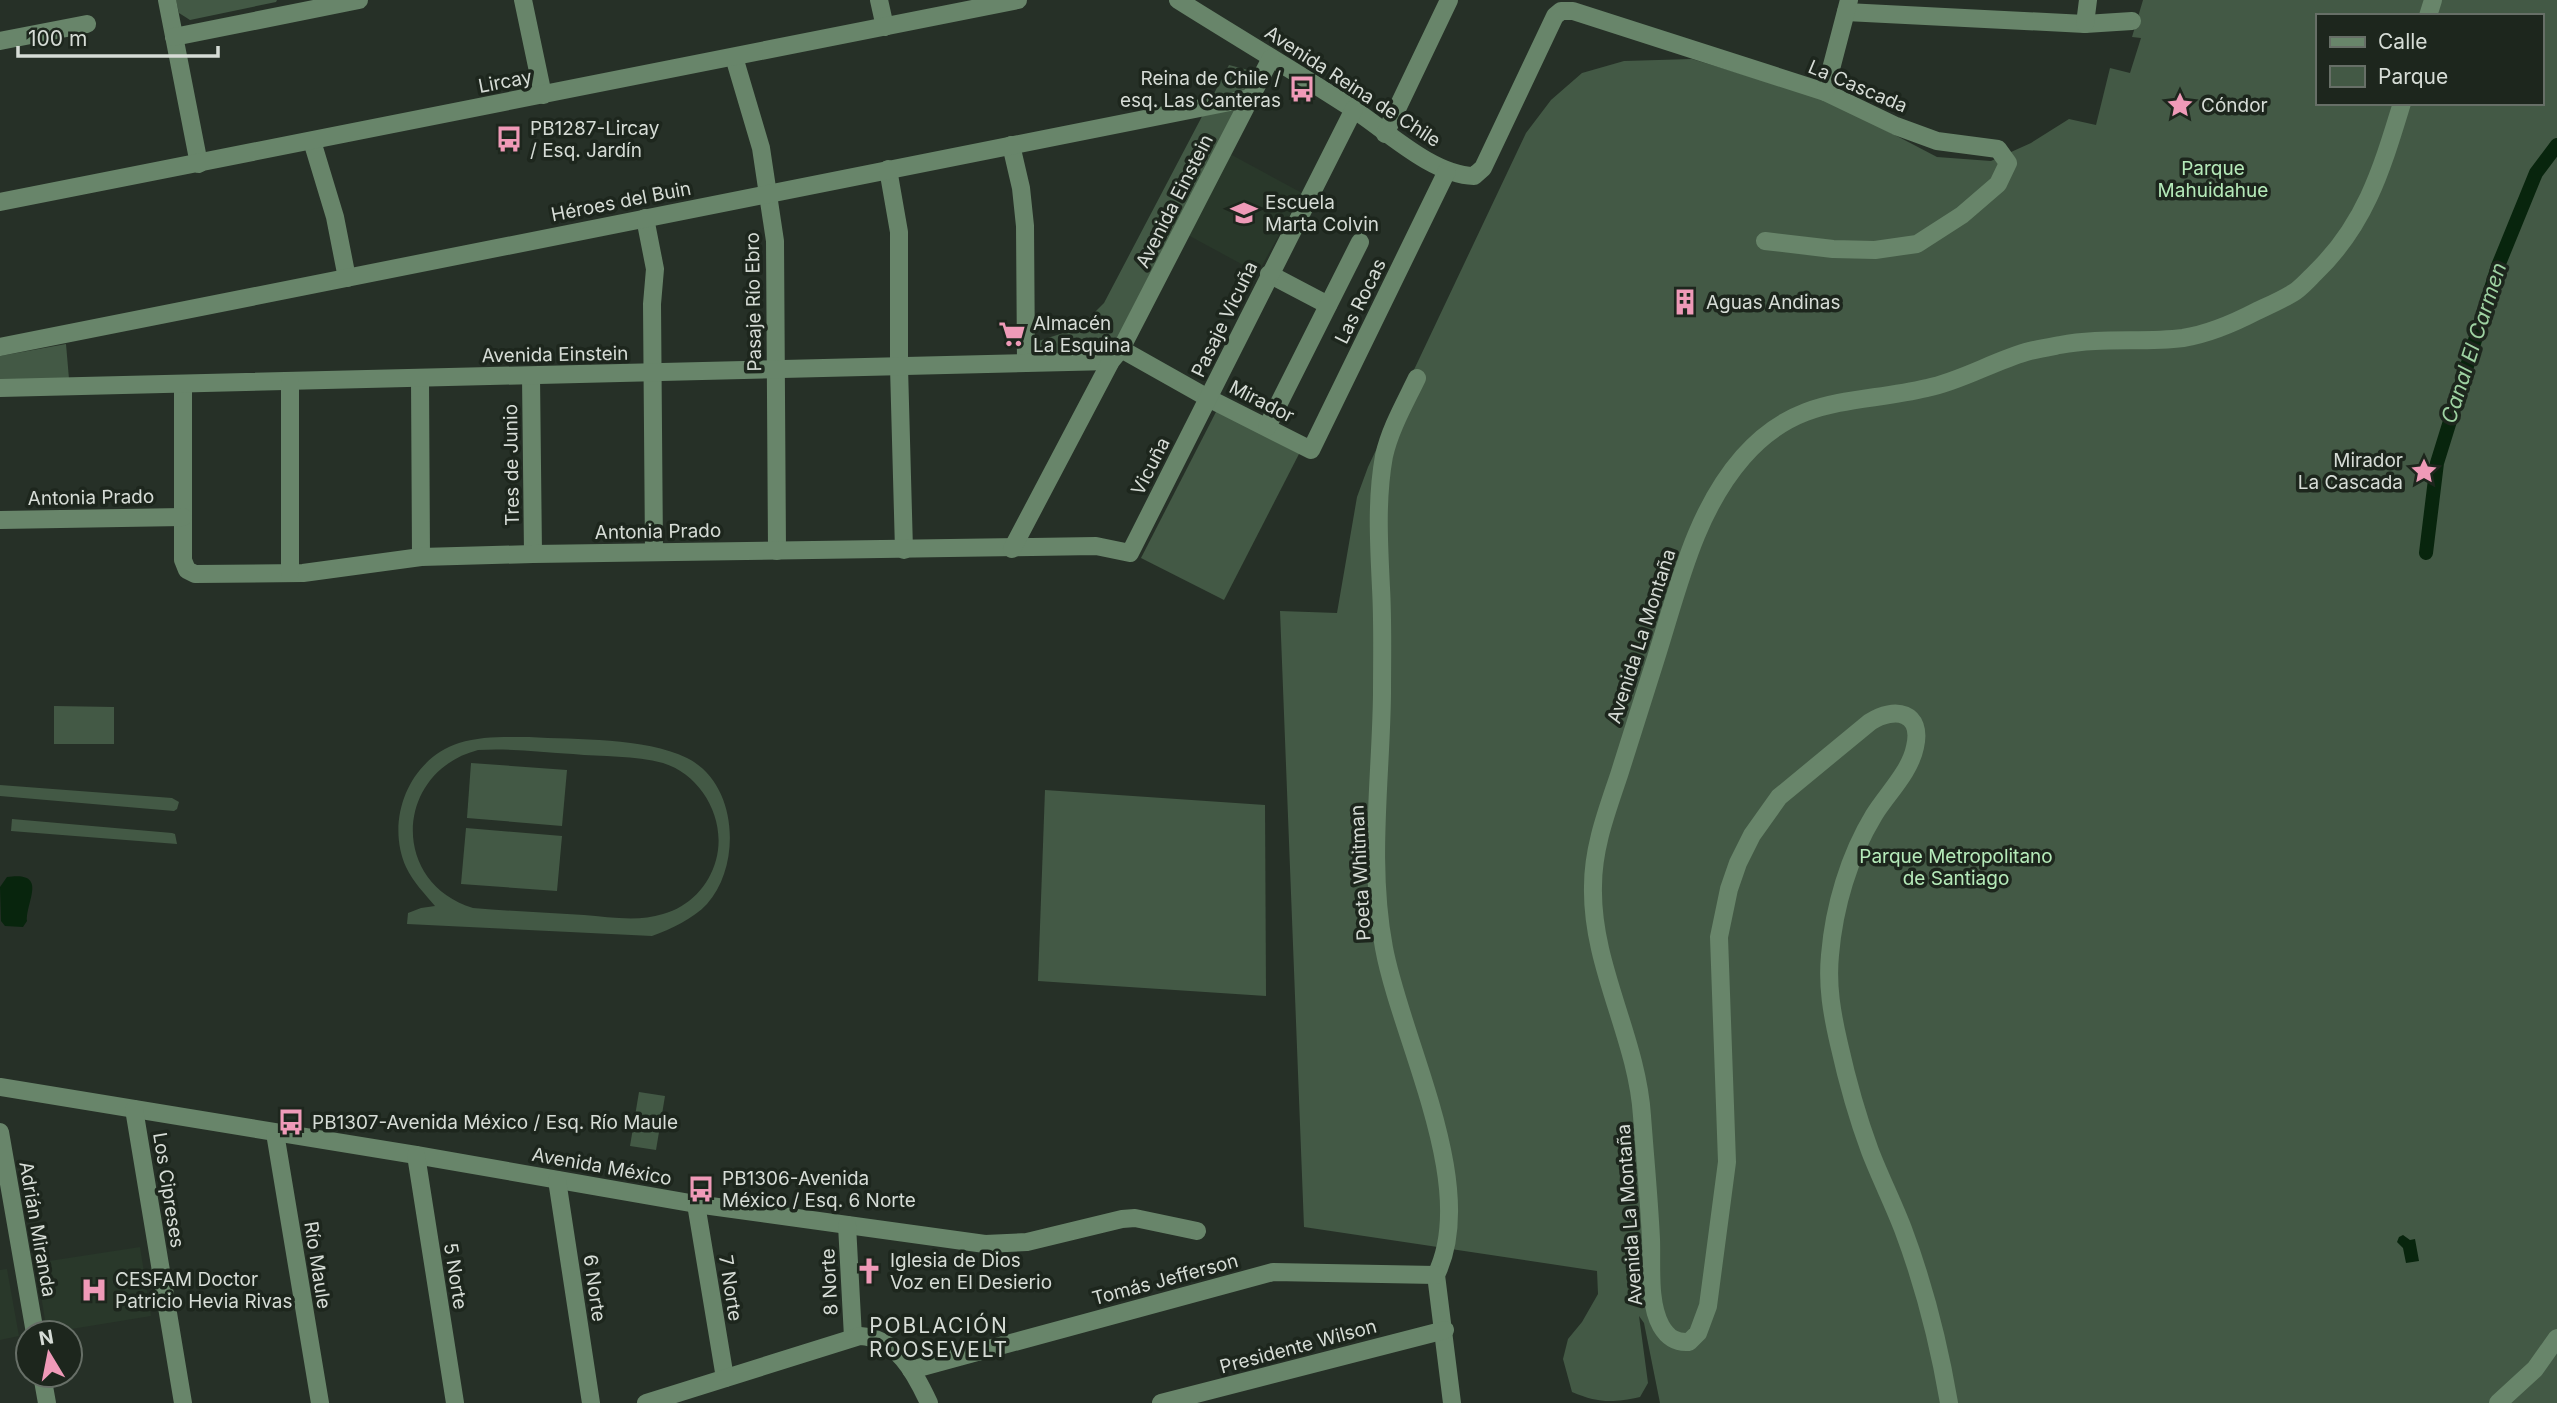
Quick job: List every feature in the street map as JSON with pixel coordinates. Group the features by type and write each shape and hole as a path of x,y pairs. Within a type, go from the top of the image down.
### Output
{"street":[{"path":"167,0 199,164"},
{"path":"174,37 326,3 359,0"},
{"path":"523,0 543,95"},
{"path":"879,0 885,27"},
{"name":"Lircay","path":"0,202 1018,0"},
{"name":"Avenida Reina de Chile","path":"1178,0 1354,109 1385,134 1447,171 1474,176"},
{"path":"1385,134 1449,0"},
{"path":"2085,24 2088,0"},
{"path":"1825,92 1848,6 2085,24 2132,21"},
{"name":"La Cascada","path":"1474,176 1483,169 1555,16 1561,11 1573,11 1825,92 1896,126 1937,141 1998,149 2008,163 1998,184 1962,215 1917,244 1875,250 1833,249 1765,241"},
{"path":"0,41 87,24"},
{"name":"Pasaje Río Ebro","path":"734,57 756,128 775,240 777,551"},
{"name":"Avenida Einstein","path":"1012,549 1271,58"},
{"name":"Héroes del Buin","path":"0,347 1250,98"},
{"name":"Avenida La Montaña","path":"1949,1403 1923,1290 1904,1231 1871,1152 1847,1079 1830,1008 1828,984 1834,928 1845,879 1864,834 1906,769 1915,747 1915,729 1911,721 1894,712 1882,714 1779,797 1767,812 1738,863 1729,889 1719,937 1727,1163 1711,1291 1702,1326 1689,1342 1682,1343 1671,1338 1658,1319 1651,1268 1641,1096 1632,1052 1598,944 1593,886 1599,837 1685,566 1703,516 1741,459 1769,432 1805,412 1838,402 1927,388 2026,352 2066,344 2109,339 2191,336 2251,314 2299,289 2327,262 2350,233 2370,198 2401,105"},
{"name":"Pasaje Vicuña","path":"1208,398 1354,109"},
{"path":"312,141 335,217 348,278"},
{"path":"1011,145 1021,188 1025,226 1026,363"},
{"path":"888,169 900,232 899,367 904,550"},
{"name":"Las Rocas","path":"1311,450 1447,171"},
{"path":"645,218 655,275 652,304 654,552"},
{"path":"1267,428 1360,242"},
{"path":"1269,274 1328,305"},
{"name":"Avenida Einstein","path":"0,388 899,367 1026,363 1116,355"},
{"name":"Mirador","path":"1116,355 1311,450"},
{"name":"Tres de Junio","path":"531,376 533,554"},
{"name":"Poeta Whitman","path":"1417,378 1395,424 1385,455 1381,488 1378,536 1382,695 1376,847 1384,946 1444,1158 1448,1229 1443,1261 1436,1275 1445,1330 1452,1403"},
{"path":"420,379 421,557"},
{"path":"290,382 290,573"},
{"path":"183,384 183,517"},
{"name":"Vicuña","path":"1130,553 1208,398"},
{"name":"Antonia Prado","path":"0,520 183,517 183,559 187,570 199,575 290,573 421,557 533,554 1096,546 1130,553"},
{"name":"Avenida México","path":"0,1087 696,1204 985,1244 1027,1242 1135,1218 1197,1231"},
{"name":"Los Cipreses","path":"134,1109 183,1403"},
{"name":"Adrián Miranda","path":"0,1132 33,1319"},
{"name":"Río Maule","path":"275,1133 320,1403"},
{"name":"5 Norte","path":"416,1155 455,1403"},
{"name":"6 Norte","path":"557,1180 591,1403"},
{"name":"7 Norte","path":"696,1204 725,1378"},
{"name":"8 Norte","path":"847,1225 853,1337"},
{"name":"Tomás Jefferson","path":"911,1370 1273,1272 1436,1275"},
{"name":"Presidente Wilson","path":"1161,1403 1445,1330"},
{"path":"646,1403 853,1337 883,1341 896,1352 911,1370 929,1403"},
{"path":"2498,1403 2535,1369 2557,1338"}],"shaded area":[{"name":"Escuela Marta Colvin","path":"1230,154 1302,193 1258,273 1186,234"},
{"path":"20,876 32,883 27,921 23,927 5,926 1,921 0,887 7,877"},
{"path":"2403,1235 2410,1240 2415,1239 2419,1261 2406,1263 2403,1248 2397,1242"},
{"name":"CESFAM Doctor Patricio Hevia Rivas","path":"140,1247 151,1316 84,1327 84,1319 45,1319 36,1263"},
{"path":"7,1269 16,1319 14,1337 0,1340 0,1270"}],"green space":[{"path":"176,0 277,0 190,20 179,13"},
{"name":"Parque Metropolitano de Santiago","path":"2143,0 2557,0 2557,1403 1660,1403 1644,1323 1639,1316 1648,1383 1640,1397 1605,1401 1572,1392 1563,1359 1568,1339 1582,1322 1598,1294 1597,1271 1304,1227 1280,611 1337,613 1357,497 1368,467 1526,133 1551,100 1582,73 1624,61 1692,59 1830,101 1937,157 1991,161 2031,143 2069,119 2096,125 2110,68 2130,73 2141,38 2132,37"},
{"path":"1229,65 1260,73 1113,346 1102,353 1032,356 1032,343 1079,328 1104,303"},
{"path":"66,344 69,379 0,381 0,356"},
{"path":"1217,410 1300,452 1224,600 1141,558"},
{"path":"54,706 114,707 114,744 54,744"},
{"path":"484,738 610,741 651,746 687,758 704,770 717,786 725,805 730,847 718,888 707,904 681,923 652,936 407,924 408,913 435,906 409,872 400,849 400,811 415,777 442,751 459,743","holes":["478,750 630,757 652,760 677,769 700,788 708,801 718,830 716,860 703,887 689,901 672,911 644,918 473,908 446,895 427,876 416,853 413,828 418,803 430,780 450,762"]},
{"path":"471,763 567,770 562,826 467,818"},
{"path":"0,785 172,798 179,802 174,811 0,796"},
{"path":"1045,790 1265,805 1266,996 1038,981"},
{"path":"12,819 172,833 175,834 177,844 11,831"},
{"path":"466,828 562,836 557,891 461,884"},
{"path":"639,1092 665,1096 656,1150 630,1146"}],"waterway":[{"name":"Canal El Carmen","path":"2426,553 2437,463 2498,266 2536,173 2557,145"}],"place":[{"name":"Reina de Chile / esq. Las Canteras","path":"1302,89"},
{"name":"Cóndor","path":"2180,105"},
{"name":"PB1287-Lircay / Esq. Jardín","path":"509,139"},
{"name":"Escuela Marta Colvin","path":"1244,213"},
{"name":"Aguas Andinas","path":"1685,302"},
{"name":"Almacén La Esquina","path":"1012,334"},
{"name":"Mirador La Cascada","path":"2424,471"},
{"name":"PB1307-Avenida México / Esq. Río Maule","path":"291,1122"},
{"name":"PB1306-Avenida México / Esq. 6 Norte","path":"701,1189"},
{"name":"Iglesia de Dios Voz en El Desierio","path":"869,1271"},
{"name":"CESFAM Doctor Patricio Hevia Rivas","path":"94,1290"}],"district":[{"name":"POBLACIÓN ROOSEVELT","path":"939,1338"}],"park label":[{"name":"Parque Mahuidahue","path":"2213,179"}]}
